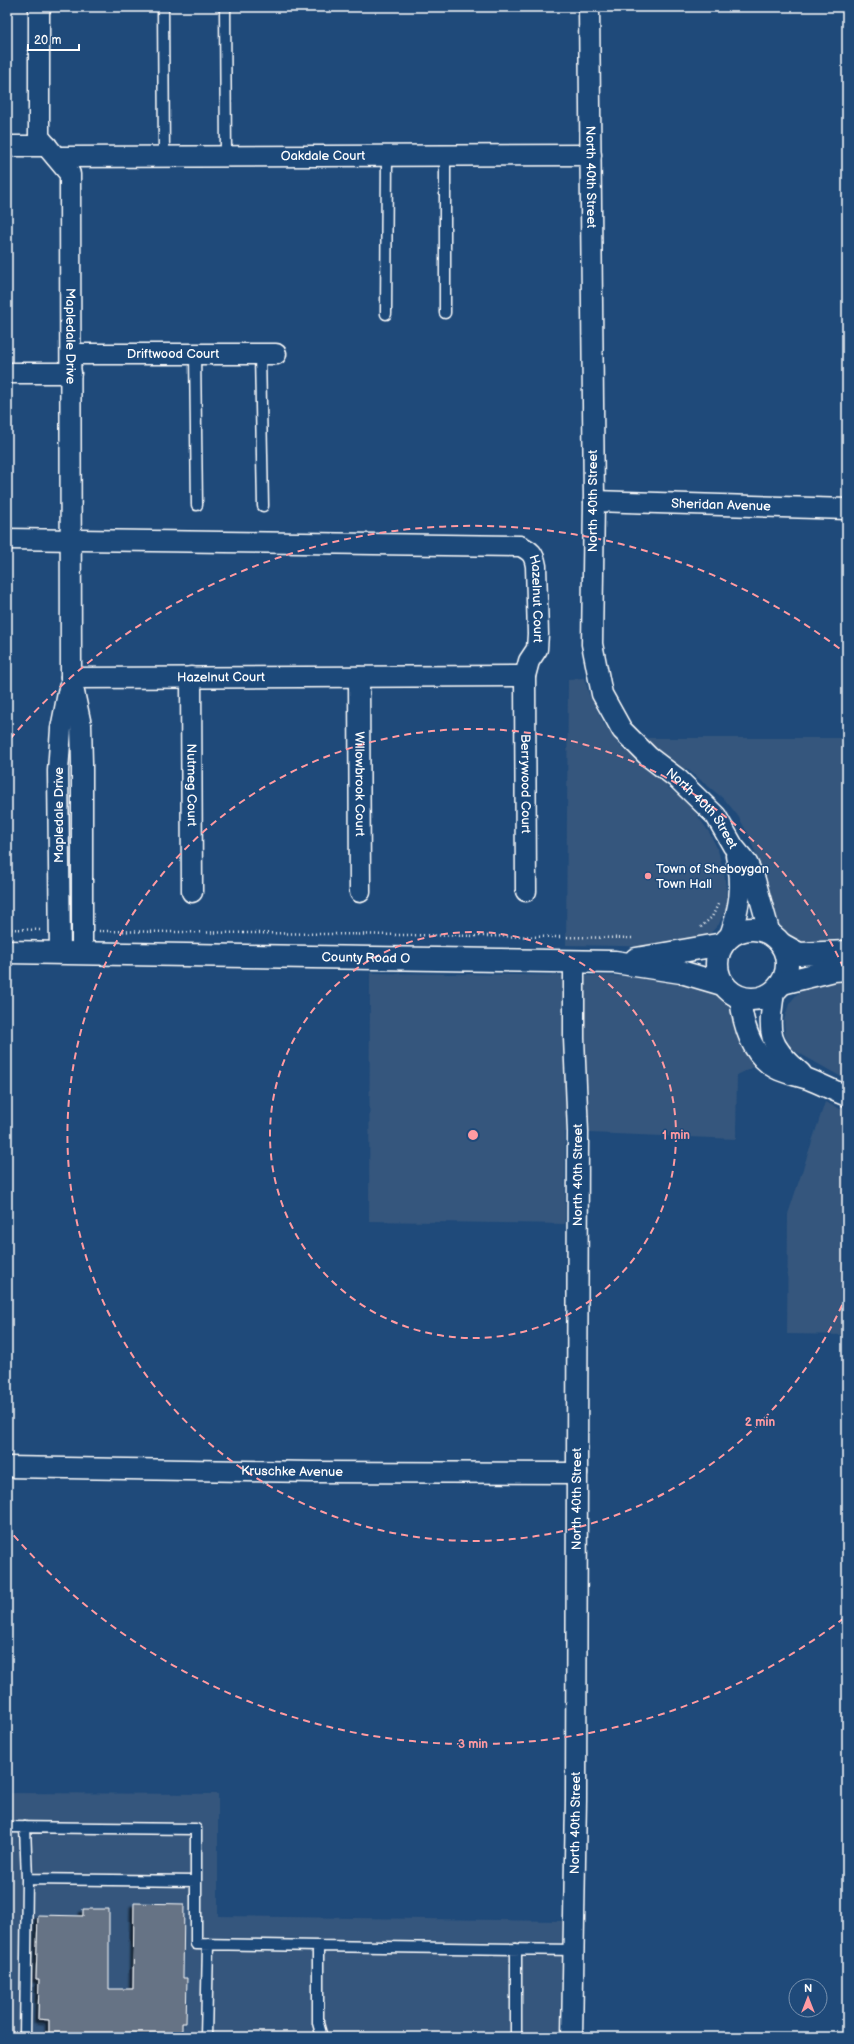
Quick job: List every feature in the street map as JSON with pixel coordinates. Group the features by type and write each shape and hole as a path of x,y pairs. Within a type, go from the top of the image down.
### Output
{"street":[{"name":"Mapledale Drive","path":"41,7 39,10 39,137 70,174 72,678 81,725 82,953"},
{"name":"North 40th Street","path":"589,7 594,501 592,644 602,694 622,730 649,757 678,780 716,816 733,846 747,863 755,880 775,939"},
{"name":"Oakdale Court","path":"7,146 51,151 164,156 591,155"},
{"name":"Driftwood Court","path":"7,373 71,364 195,354 268,354"},
{"name":"Sheridan Avenue","path":"594,501 847,510"},
{"name":"Hazelnut Court","path":"7,540 71,539 520,546 534,555 536,566 537,649 529,661 525,676 72,678"},
{"name":"Berrywood Court","path":"525,676 526,891"},
{"name":"Nutmeg Court","path":"190,677 192,892"},
{"name":"Willowbrook Court","path":"359,677 360,892"},
{"name":"Mapledale Drive","path":"60,953 58,771 61,729 72,678"},
{"path":"733,846 739,867 741,888 739,905 726,940 718,954 716,964 722,984 730,992 740,998 752,1000 764,998 778,987 834,970 847,969"},
{"path":"615,962 726,940 740,931 750,929 760,930 799,954 847,952"},
{"path":"775,939 787,963 786,973 778,987 770,1018 773,1040 784,1058 807,1079"},
{"name":"County Road O","path":"7,952 615,962 681,972 722,984"},
{"name":"North 40th Street","path":"572,2037 574,1950 578,1132 574,1038 574,961"},
{"path":"740,998 749,1034 759,1055 778,1070 807,1079 847,1096"},
{"name":"Kruschke Avenue","path":"7,1467 312,1472 577,1473"}],"lane":[{"path":"163,7 164,156"},
{"path":"225,7 226,156"},
{"path":"445,155 445,313"},
{"path":"386,314 387,156"},
{"path":"195,354 197,505"},
{"path":"264,506 268,354"},
{"path":"7,1827 196,1829 196,1944 574,1950"},
{"path":"25,1828 25,2037"},
{"path":"26,1879 196,1881"},
{"path":"206,2037 208,1944"},
{"path":"318,1946 318,2022 322,2037"},
{"path":"516,1949 516,2037"}],"path":[{"path":"695,931 712,917 718,902 739,905"},
{"path":"7,929 60,930"},
{"path":"82,930 636,938"}],"shaded area":[{"path":"584,678 589,694 604,724 625,752 649,738 847,738 847,946 808,948 788,937 779,927 771,910 761,867 748,834 738,816 725,800 686,768 667,787 681,797 695,812 709,832 718,850 724,873 727,895 727,907 719,924 708,936 670,947 566,945 568,679"},
{"path":"370,973 684,977 719,993 733,1012 760,1064 737,1075 736,1139 565,1132 565,1224 369,1221"},
{"path":"847,976 847,1080 795,1051 789,1046 785,1035 784,1020 789,1004 796,995 808,987"},
{"path":"825,1102 847,1112 847,1335 787,1334 788,1214"},
{"path":"7,1793 218,1794 218,1916 563,1921 561,2037 7,2037"}],"building":[{"path":"134,1903 184,1904 183,1978 187,1978 186,2023 182,2023 182,2037 49,2037 49,2020 38,2019 39,1979 36,1979 38,1915 83,1916 83,1909 109,1909 109,1989 133,1989"}],"place":[{"name":"Town of Sheboygan Town Hall","path":"648,876"}]}
